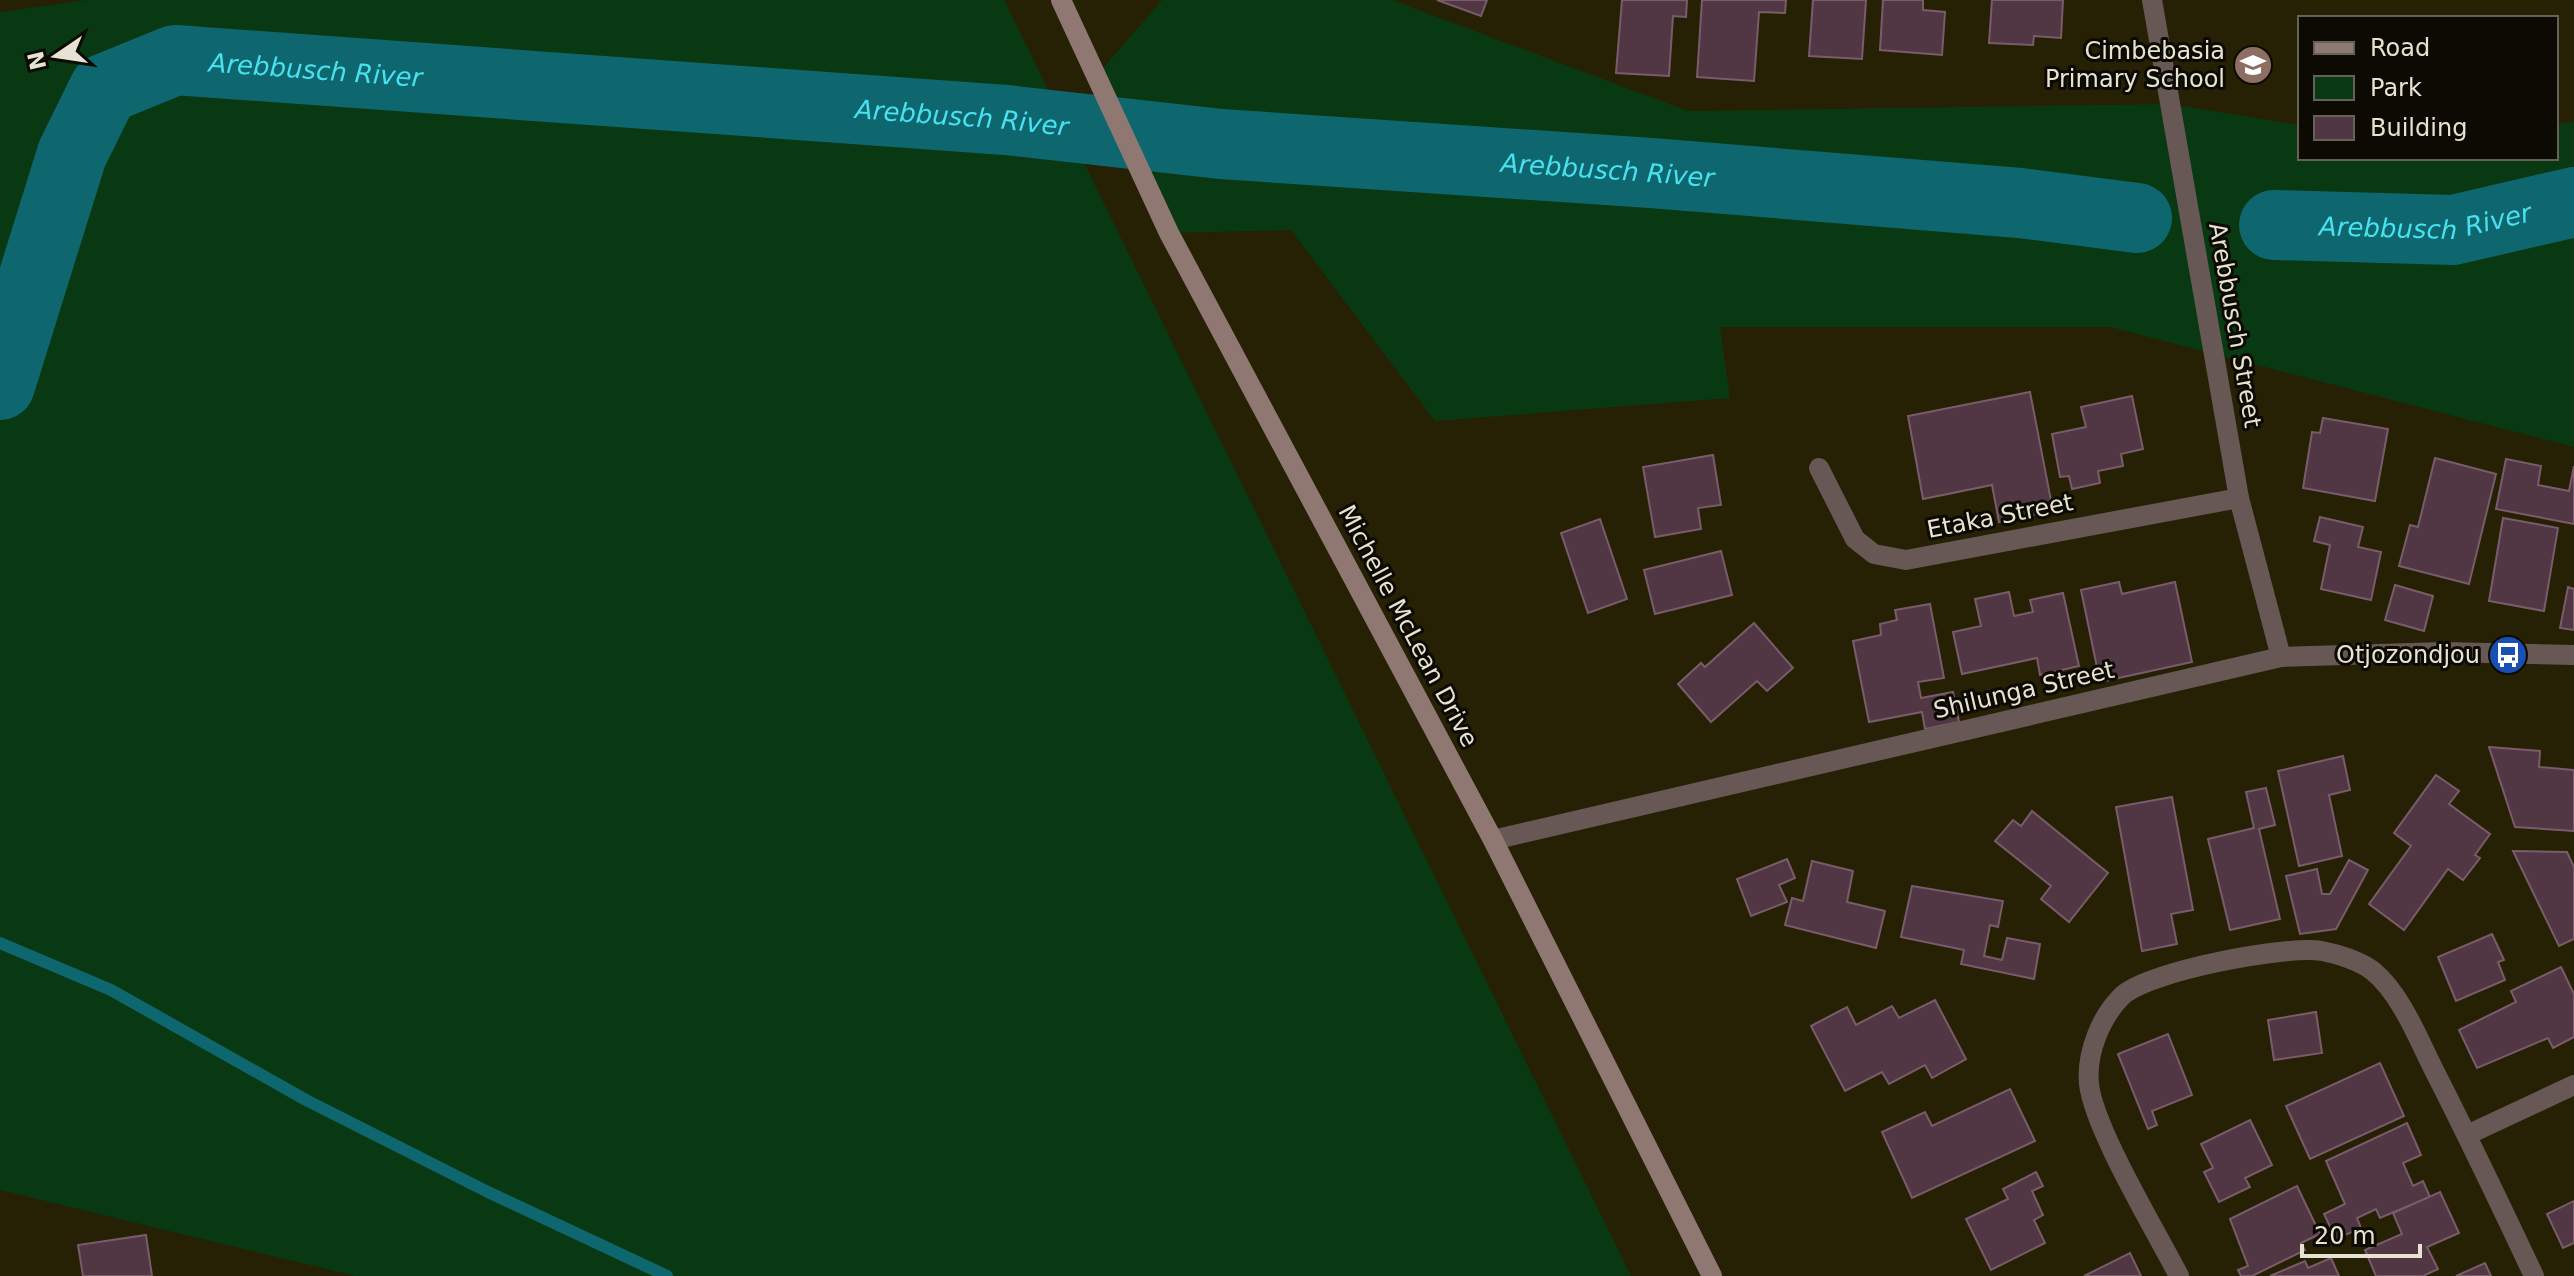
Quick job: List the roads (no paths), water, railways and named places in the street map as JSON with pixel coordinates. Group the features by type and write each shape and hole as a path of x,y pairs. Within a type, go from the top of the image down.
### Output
{"street":[{"name":"Michelle McLean Drive","path":"1061,0 1169,233 1493,840 1712,1276"},
{"name":"Arebbusch Street","path":"2152,0 2239,498 2281,657"},
{"name":"Etaka Street","path":"1819,468 1855,539 1874,554 1906,560 2239,498"},
{"name":"Shilunga Street","path":"1493,840 2281,657 2444,652 2574,655"},
{"path":"2179,1276 2105,1132 2089,1085 2092,1051 2099,1030 2124,994 2143,982 2178,971 2280,952 2320,951 2370,969 2385,982 2414,1031 2467,1135 2534,1276"},
{"path":"2467,1135 2574,1085"}],"waterway":[{"name":"Arebbusch River","path":"0,385 72,154 104,89 175,60 1006,120 1221,144 1651,173 2020,203 2137,218"},
{"name":"Arebbusch River","path":"2274,225 2453,230 2574,202"},
{"path":"0,943 111,990 306,1100 488,1192 667,1276"}],"place":[{"name":"Cimbebasia Primary School","path":"2253,65"},
{"name":"Otjozondjou","path":"2508,655"}]}
